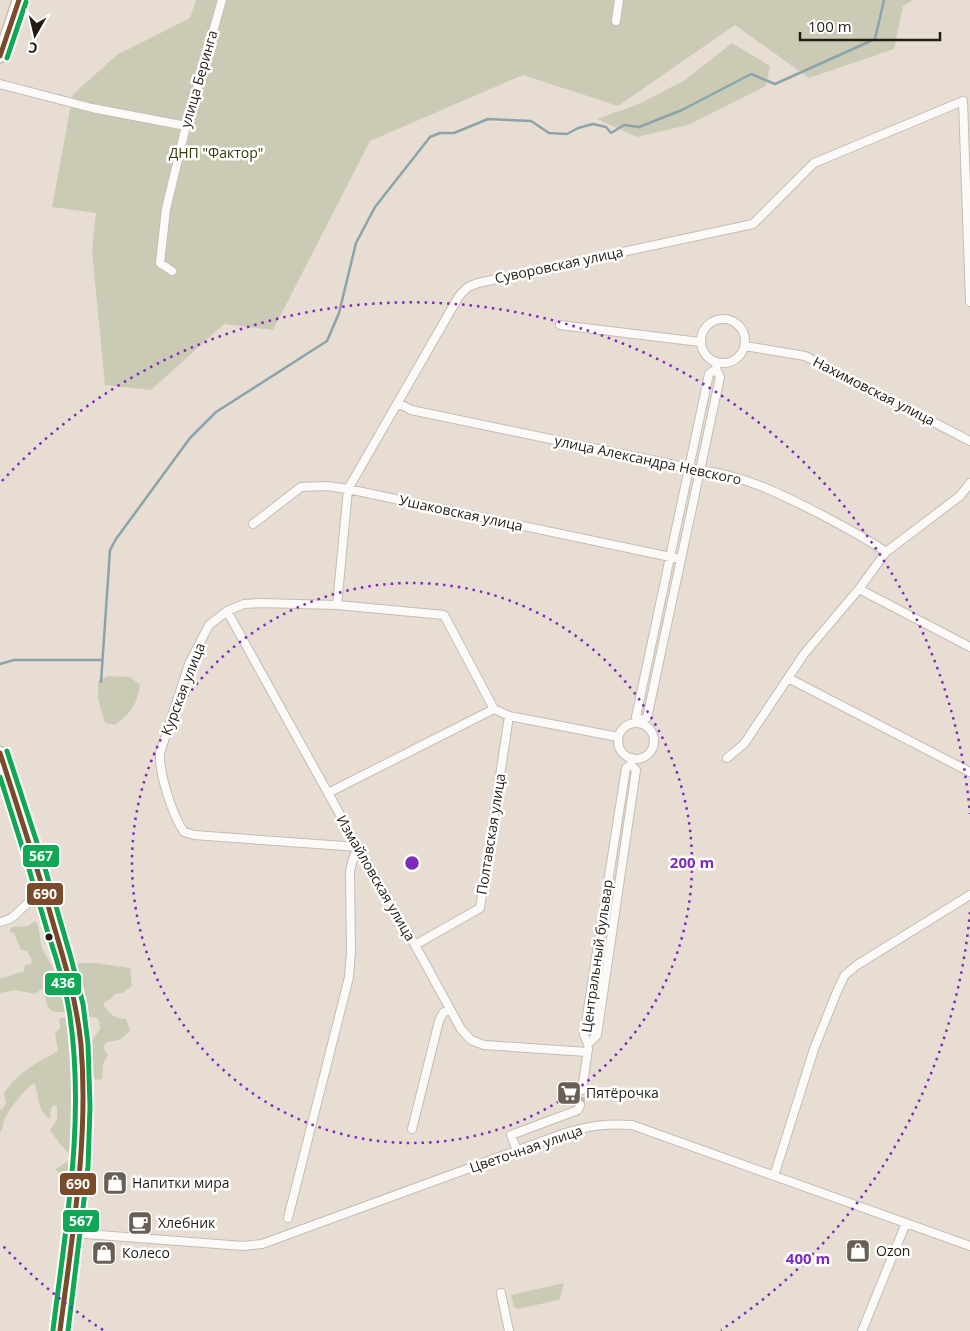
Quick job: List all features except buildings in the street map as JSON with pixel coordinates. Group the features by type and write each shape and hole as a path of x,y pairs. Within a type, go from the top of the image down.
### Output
{"main road":[{"path":"0,56 19,0"},
{"path":"0,753 45,896 74,999 81,1044 82,1145 60,1331"}],"street":[{"name":"улица Беринга","path":"172,271 160,263 166,209 186,126 222,0"},
{"path":"616,21 619,0"},
{"path":"0,84 92,108 186,126"},
{"name":"Суворовская улица","path":"338,605 348,489 459,296 468,287 478,283 754,224 814,163 963,101 970,302"},
{"path":"745,346 735,360 717,366 709,374 636,717 640,721 647,726 652,732 654,740 648,754 632,762 620,751 618,737 621,730 626,726 632,723 640,721 647,718 720,377 717,366 703,352 700,342 702,332 708,324 717,319 727,318 738,324 745,334 745,346"},
{"path":"560,325 700,342"},
{"name":"Нахимовская улица","path":"745,346 805,356 970,441"},
{"name":"улица Александра Невского","path":"398,403 411,410 721,473 774,490 867,538 886,552"},
{"path":"727,758 744,744 804,654 859,589 886,552 960,496 970,483"},
{"name":"Ушаковская улица","path":"253,524 301,487 327,486 680,559"},
{"path":"859,589 970,647"},
{"name":"Курская улица","path":"358,847 194,835 184,832 177,822 159,764 160,753 190,664 209,625 227,611 244,604 260,603 338,605 444,615 494,709"},
{"name":"Измайловская улица","path":"227,611 461,1029 471,1040 484,1046 588,1048"},
{"path":"788,678 970,772"},
{"path":"328,793 494,709 509,716 618,737"},
{"name":"Полтавская улица","path":"415,945 480,908 509,716"},
{"name":"Центральный бульвар","path":"632,762 636,770 597,1035 588,1048 584,1035 626,768 632,762"},
{"path":"288,1218 349,977 351,952 350,871 358,847"},
{"path":"774,1176 814,1049 845,975 857,965 970,895"},
{"path":"0,922 8,920 18,914 27,904 45,896"},
{"path":"412,1129 439,1021 443,1013 450,1009"},
{"path":"582,1090 588,1048"},
{"path":"517,1151 511,1135 578,1110 580,1105"},
{"name":"Цветочная улица","path":"73,1233 253,1246 471,1171 517,1151 573,1131 590,1126 613,1123 632,1125 970,1246"},
{"path":"862,1331 906,1222"},
{"path":"500,1293 509,1331"}],"green space":[{"name":"ДНП \"Фактор\"","path":"196,0 913,0 903,6 894,49 809,78 735,25 618,106 523,75 370,141 273,330 224,324 151,390 105,385 92,251 96,213 52,207 73,94 117,55 190,18"},
{"path":"732,43 770,66 766,86 688,125 637,137 597,119 641,103 685,80"},
{"path":"108,676 130,677 140,685 132,708 115,725 105,723 98,699 98,681"},
{"path":"35,921 41,944 60,986 66,1009 64,1012 49,1009 43,988 35,994 15,990 0,993 0,979 24,971 25,965 31,964 32,960 27,951 21,950 14,933 10,932 10,929 28,926"},
{"path":"72,963 95,963 130,968 132,986 122,993 115,994 111,999 103,1003 112,1015 126,1019 130,1030 122,1038 107,1042 103,1047 108,1055 103,1064 102,1079 96,1080 93,1078 91,1042 100,1029 99,1020 94,1017 86,1017"},
{"path":"67,1016 74,1063 75,1153 70,1154 50,1130 57,1120 57,1106 54,1105 51,1109 50,1119 45,1115 40,1107 34,1083 26,1090 6,1116 0,1132 0,1109 3,1109 6,1103 4,1093 21,1074 58,1051 55,1033 60,1028 59,1019"},
{"path":"71,1160 75,1165 74,1181 67,1183 64,1174 59,1173 55,1169"},
{"path":"564,1283 558,1300 518,1309 514,1307 511,1295"}],"waterway":[{"path":"101,682 110,550 116,539 190,438 216,412 327,341 339,313 356,243 375,207 430,137 440,133 454,133 488,119 531,121 549,133 567,134 578,128 593,124 606,127 611,133 624,125 639,127 682,110 751,74 775,84 875,39 884,0"},
{"path":"0,664 14,660 102,660"}],"tunnel":[{"path":"580,1105 582,1090"}],"transit line":[{"name":"690","path":"0,56 19,0"},
{"name":"436","path":"7,58 26,2"},
{"name":"567","path":"7,751 42,858 71,958 83,1004 88,1044 90,1107 88,1167 68,1331"},
{"name":"690","path":"0,753 66,968 74,998 81,1045 83,1081 81,1153 60,1331"},
{"name":"436","path":"0,777 63,981 74,1050 75,1130 68,1210 53,1330"}],"place":[{"name":"Пятёрочка","path":"569,1093"},
{"name":"Напитки мира","path":"115,1183"},
{"name":"Хлебник","path":"140,1223"},
{"name":"Ozon","path":"858,1251"},
{"name":"Колесо","path":"104,1253"}]}
